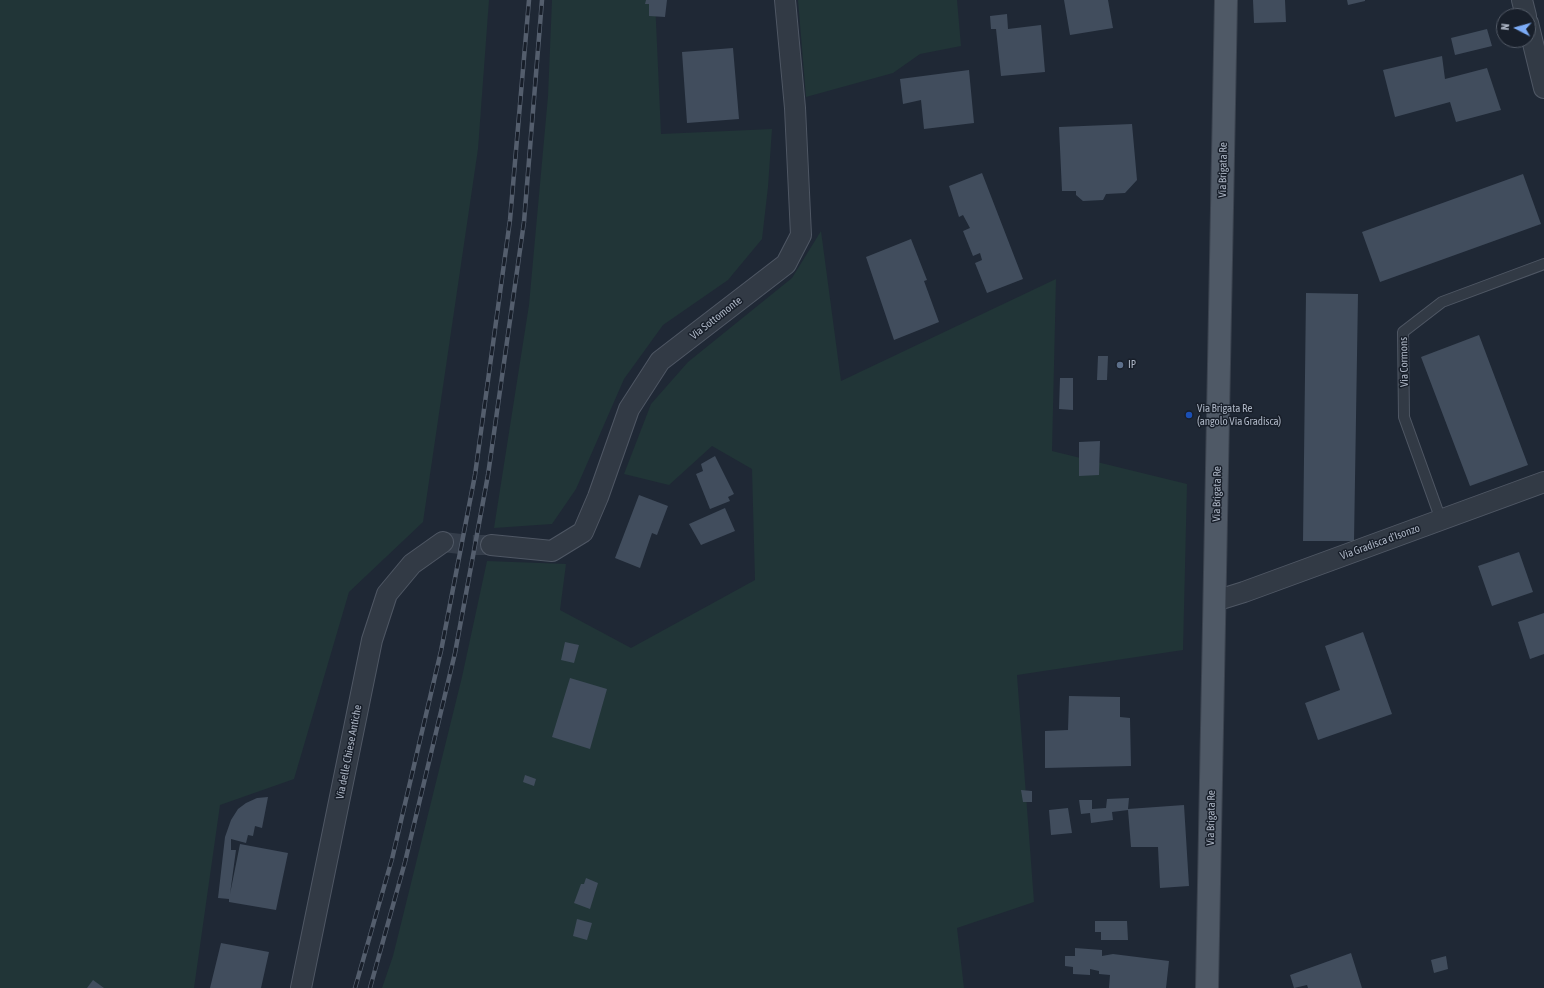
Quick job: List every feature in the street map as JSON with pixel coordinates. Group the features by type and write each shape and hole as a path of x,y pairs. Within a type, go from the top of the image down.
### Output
{"main road":[{"name":"Via Brigata Re","path":"1207,988 1226,0"}],"street":[{"name":"Via Sottomonte","path":"491,545 552,551 583,532 598,497 629,409 660,361 786,264 802,235 795,108 785,0"},
{"path":"1534,48 1544,88"},
{"name":"Via Gradisca d'Isonzo","path":"1215,601 1244,592 1544,482"},
{"name":"Via delle Chiese Antiche","path":"301,988 372,640 386,594 412,564 443,542"}],"lane":[{"name":"Via Cormons","path":"1441,520 1404,417 1403,332 1442,302 1544,264"}],"green space":[{"path":"0,0 489,0 478,149 423,522 349,592 294,779 220,805 194,988 0,988"},
{"path":"552,0 655,0 661,134 772,129 768,187 762,239 728,280 663,325 624,379 576,489 552,524 494,528 529,305 548,96"},
{"path":"798,0 957,0 961,46 920,54 893,73 806,97"},
{"path":"821,231 841,381 1056,279 1052,451 1187,484 1183,650 1017,675 1034,902 957,928 964,988 382,988 393,956 462,677 487,561 566,564 560,610 631,648 755,580 752,469 712,446 669,485 624,474 651,404 688,362 792,278"}],"building":[{"path":"646,0 667,0 665,17 649,16 649,4 645,4"},
{"path":"1064,0 1108,0 1113,28 1070,35"},
{"path":"1253,0 1285,0 1286,22 1254,23"},
{"path":"1347,0 1365,0 1365,1 1348,5"},
{"path":"1007,14 1008,29 1041,25 1045,72 1001,76 996,29 991,29 990,16"},
{"path":"1487,29 1492,46 1455,55 1451,38"},
{"path":"733,48 739,119 687,123 682,52"},
{"path":"1442,56 1445,79 1487,68 1501,110 1456,122 1450,102 1395,117 1383,70"},
{"path":"969,70 974,123 924,129 921,100 903,104 900,79"},
{"path":"1132,124 1137,180 1125,193 1106,194 1103,200 1083,201 1076,195 1076,191 1062,191 1059,127"},
{"path":"982,173 1023,279 987,293 975,263 982,260 980,253 973,256 963,231 970,228 963,215 959,217 949,186"},
{"path":"1523,174 1541,224 1380,282 1362,232"},
{"path":"911,239 927,280 924,281 939,322 894,340 866,257"},
{"path":"1306,293 1358,294 1354,541 1303,541"},
{"path":"1479,335 1528,465 1470,486 1421,357"},
{"path":"1098,356 1108,356 1107,380 1097,380"},
{"path":"1060,378 1073,378 1073,410 1059,409"},
{"path":"1100,441 1099,475 1079,476 1079,442"},
{"path":"715,456 734,494 728,497 730,501 710,509 696,474 703,471 701,464"},
{"path":"639,495 668,506 657,535 652,533 640,568 615,558"},
{"path":"725,508 735,531 701,545 689,524"},
{"path":"1519,552 1533,592 1492,606 1478,566"},
{"path":"1544,613 1544,654 1530,659 1518,622"},
{"path":"1363,632 1392,714 1318,740 1305,703 1340,690 1325,646"},
{"path":"565,642 579,645 574,663 561,660"},
{"path":"570,678 607,689 590,749 552,737"},
{"path":"1069,696 1120,697 1120,717 1130,718 1131,766 1045,768 1045,731 1068,730"},
{"path":"525,775 536,779 534,786 523,782"},
{"path":"1021,790 1032,791 1032,802 1023,802"},
{"path":"268,797 262,828 255,826 253,836 248,835 246,843 231,839 231,850 236,850 230,894 240,844 288,853 276,910 229,902 229,899 218,898 225,837 231,820 238,809 246,803 257,798"},
{"path":"1129,798 1128,809 1184,805 1189,886 1160,888 1158,847 1131,847 1128,810 1112,812 1113,820 1091,823 1090,813 1081,814 1079,800 1092,800 1092,809 1106,808 1107,799"},
{"path":"1068,808 1072,833 1051,835 1049,810"},
{"path":"586,878 598,883 590,909 574,903 581,884 584,884"},
{"path":"577,919 592,923 587,940 573,936"},
{"path":"1095,921 1127,921 1128,940 1101,940 1101,932 1095,932"},
{"path":"221,943 269,952 261,988 210,988"},
{"path":"1075,948 1102,950 1102,956 1113,954 1169,961 1166,988 1109,988 1110,975 1099,974 1099,971 1090,969 1090,975 1073,974 1073,967 1065,966 1065,956 1075,956"},
{"path":"1351,953 1362,988 1308,988 1307,985 1294,988 1290,975"},
{"path":"1446,956 1448,969 1434,973 1431,960"},
{"path":"93,980 104,988 87,988"}],"tunnel":[{"path":"443,542 470,545 491,545"}],"railway":[{"path":"355,988 392,859 441,651 475,475 510,220 529,0"},
{"path":"370,988 405,862 455,653 488,475 524,222 542,0"}],"place":[{"name":"IP","path":"1120,365"},
{"name":"Via Brigata Re (angolo Via Gradisca)","path":"1189,415"}]}
